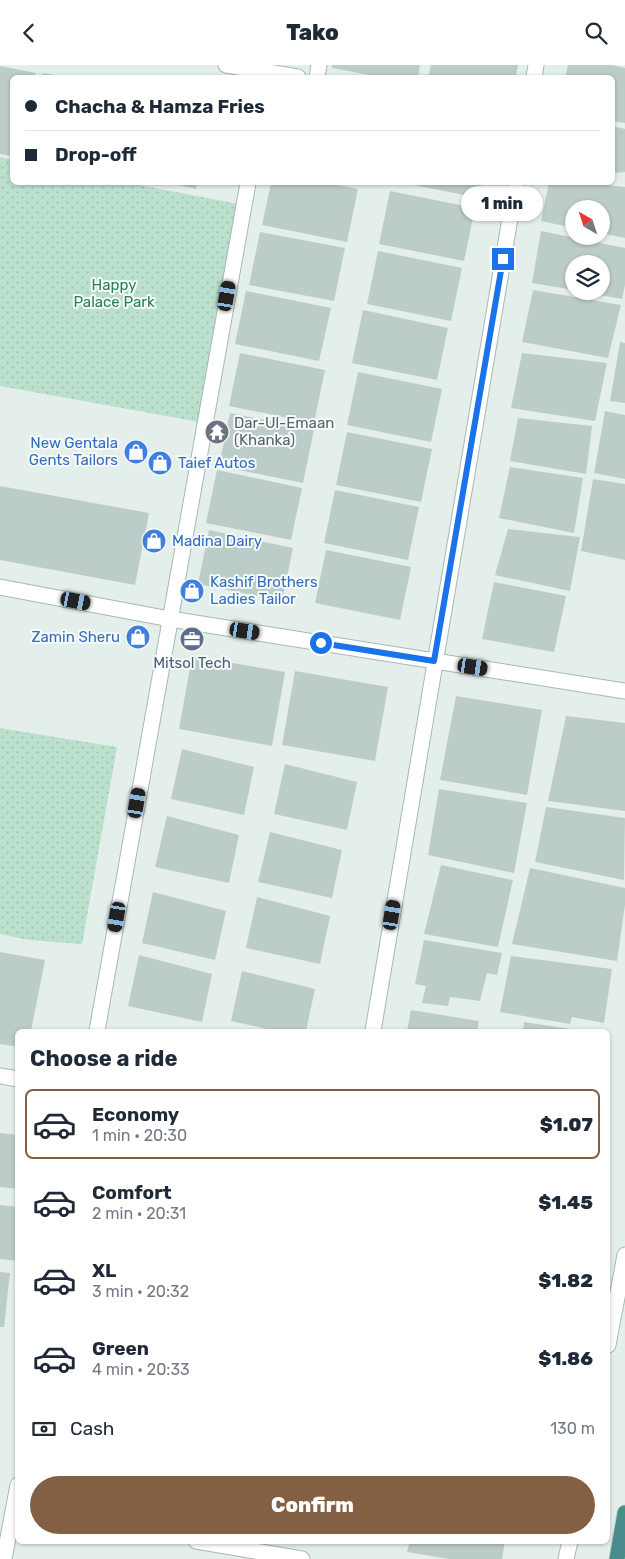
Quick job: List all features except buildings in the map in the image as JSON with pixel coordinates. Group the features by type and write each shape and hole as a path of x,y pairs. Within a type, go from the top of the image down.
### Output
{"highway":[{"path":"617,1559 625,1513"}],"street":[{"path":"226,65 267,75"},
{"path":"97,1029 248,185"},
{"path":"373,1029 516,185"},
{"path":"0,587 170,619 625,691"},
{"path":"0,1076 15,1078"},
{"path":"610,1334 625,1255"},
{"path":"4,1559 15,1512"},
{"path":"230,1544 286,1549 302,1559"},
{"path":"566,1559 569,1544"}],"green space":[{"name":"Happy Palace Park","path":"0,157 10,160 10,185 139,185 244,205 205,423 0,386"},
{"path":"0,728 117,747 82,944 29,940 0,934"}],"place":[{"name":"Dar-Ul-Emaan (Khanka)","path":"217,432"},
{"name":"New Gentala Gents Tailors","path":"136,452"},
{"name":"Taief Autos","path":"160,463"},
{"name":"Madina Dairy","path":"154,541"},
{"name":"Kashif Brothers Ladies Tailor","path":"192,591"},
{"name":"Zamin Sheru","path":"138,637"},
{"name":"Mitsol Tech","path":"192,639"}],"route":[{"path":"321,643 434,661 503,259"}]}
